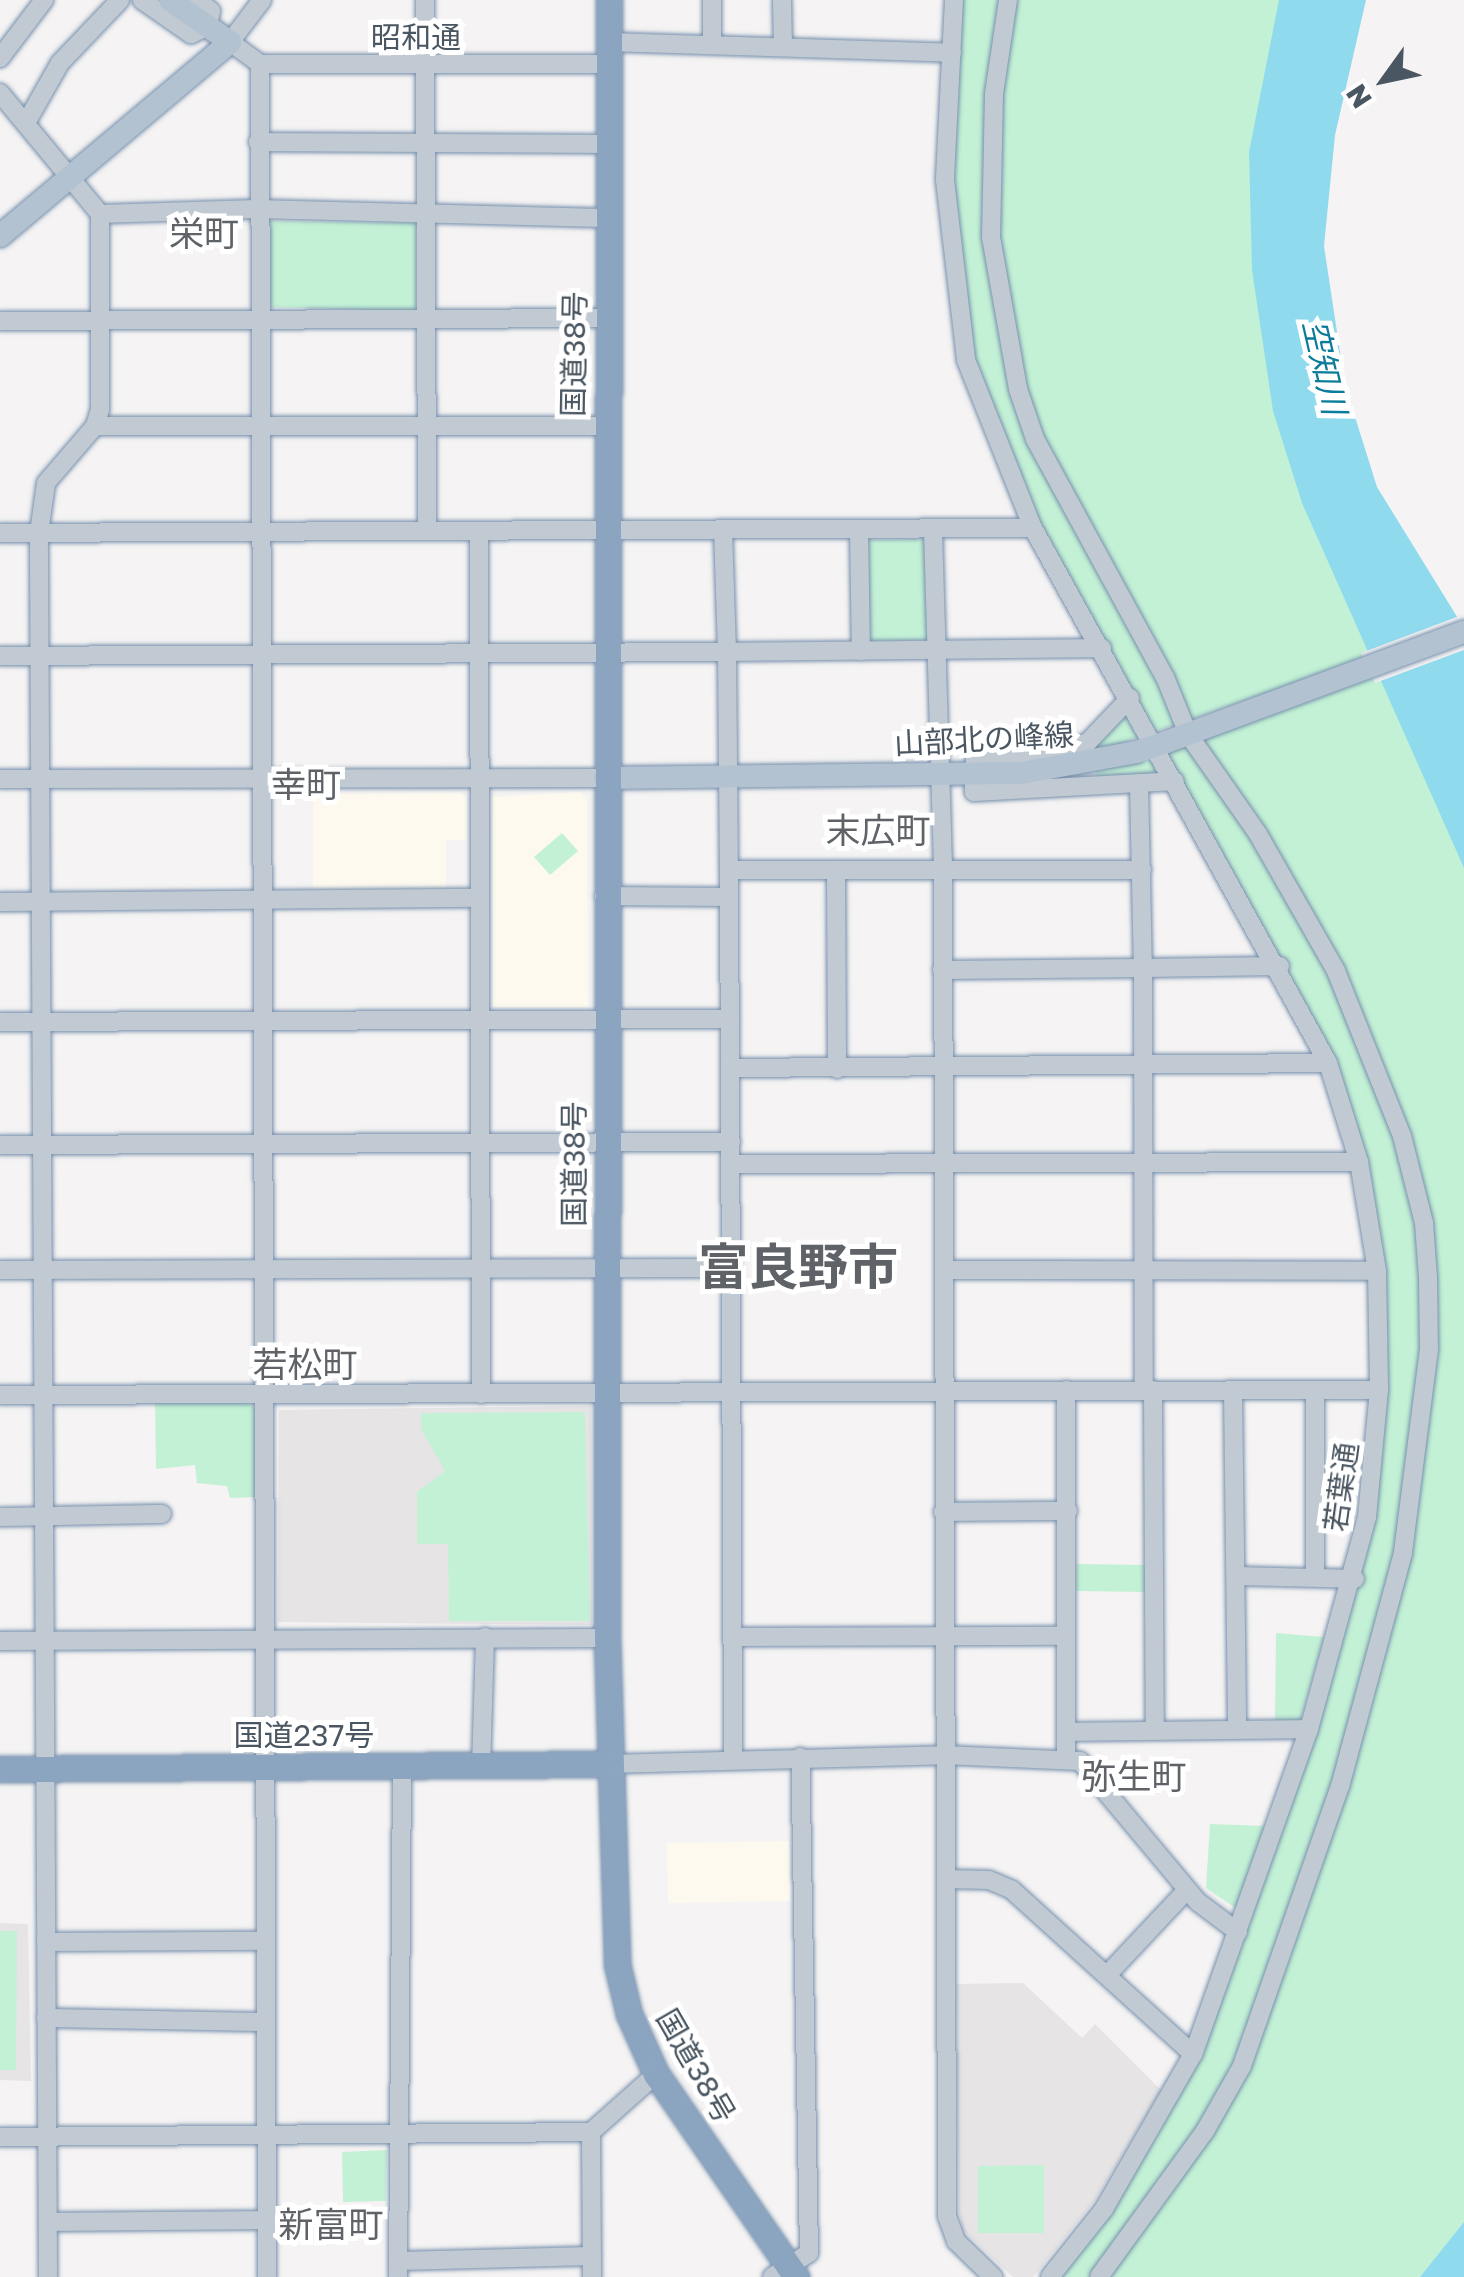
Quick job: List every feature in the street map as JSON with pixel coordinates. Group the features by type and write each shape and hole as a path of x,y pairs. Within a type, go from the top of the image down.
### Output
{"highway":[{"name":"国道38号","path":"609,0 604,896 608,1764 617,1964 628,2014 656,2074 786,2274"},
{"name":"国道237号","path":"0,1769 608,1764"}],"main road":[{"path":"0,236 230,42 170,0"},
{"name":"山部北の峰線","path":"605,778 942,775 1059,768 1136,752 1464,632"}],"street":[{"path":"0,58 44,0"},
{"path":"26,124 60,63 120,0"},
{"path":"142,0 191,34 208,26 210,12 197,0"},
{"path":"262,0 230,42 260,64 256,210 265,1394 264,2136 268,2277"},
{"path":"425,0 427,531"},
{"path":"712,0 712,45"},
{"path":"782,0 783,47"},
{"name":"若葉通","path":"954,0 945,180 966,360 1033,528 1280,966 1328,1063 1359,1162 1376,1271 1379,1390 1355,1578 1310,1729 1193,2054 1104,2208 1050,2277"},
{"path":"1008,0 994,94 990,236 1018,389 1058,487 1165,677 1184,735 1258,834 1336,971 1368,1046 1419,1197 1430,1348 1403,1553 1304,1894 1235,2078 1099,2277"},
{"name":"昭和通","path":"260,64 426,64 712,45 952,53"},
{"path":"0,92 100,214 96,426 46,484 39,533 48,2277"},
{"path":"258,142 609,144"},
{"path":"100,214 256,210 609,218"},
{"path":"0,321 606,318"},
{"path":"96,426 606,426"},
{"path":"0,533 1033,528"},
{"path":"723,530 732,1068 733,1758"},
{"path":"859,530 861,651"},
{"path":"933,530 943,870 946,2216 956,2241 993,2277"},
{"path":"479,531 482,1394"},
{"path":"0,656 1102,648"},
{"path":"1128,694 1088,742 975,758 974,792 1174,780"},
{"path":"0,779 605,778"},
{"path":"1139,783 1143,1270 1155,1729"},
{"path":"729,870 1142,870"},
{"path":"836,870 836,1069"},
{"path":"604,896 728,898"},
{"path":"0,902 480,898"},
{"path":"942,970 1280,966"},
{"path":"0,1022 730,1019"},
{"path":"732,1068 1328,1063"},
{"path":"0,1145 731,1142"},
{"path":"730,1164 1359,1162"},
{"path":"0,1270 730,1268"},
{"path":"945,1270 1376,1271"},
{"path":"1066,1390 1066,1758"},
{"path":"1234,1390 1237,1726"},
{"path":"1315,1390 1315,1575"},
{"path":"0,1396 1379,1390"},
{"path":"943,1512 1068,1511"},
{"path":"0,1518 162,1514"},
{"path":"1236,1576 1355,1578"},
{"path":"733,1637 1066,1636"},
{"path":"481,1767 485,1637"},
{"path":"0,1641 608,1638"},
{"path":"1067,1732 1237,1726 1310,1729"},
{"path":"608,1764 944,1754 1080,1761 1187,1890 1238,1932"},
{"path":"786,2274 808,2253 800,1757"},
{"path":"402,1767 398,2269 494,2268 592,2256"},
{"path":"946,1878 990,1880 1012,1890 1193,2054"},
{"path":"1108,1974 1187,1890"},
{"path":"46,1942 264,1940"},
{"path":"46,2018 264,2022"},
{"path":"0,2137 397,2137 591,2132 656,2074"},
{"path":"591,2132 592,2277"},
{"path":"48,2222 266,2220"}],"shaded area":[{"path":"581,792 587,799 588,1007 492,1007 491,797"},
{"path":"460,793 466,797 466,840 446,840 446,892 313,892 313,794"},
{"path":"591,1406 592,1625 278,1622 279,1410"},
{"path":"789,1841 791,1901 668,1903 667,1843"},
{"path":"0,1923 28,1924 31,2081 0,2080"},
{"path":"1023,1983 1082,2038 1095,2024 1161,2090 1095,2200 1033,2277 1013,2277 963,2230 959,2213 956,1984"}],"green space":[{"path":"954,0 1286,0 1376,655 1082,757 1126,690 1033,528 966,360 945,180"},
{"path":"267,221 416,223 416,311 268,307"},
{"path":"926,539 928,640 868,641 866,540"},
{"path":"1384,672 1464,864 1464,2240 1440,2277 1050,2277 1075,2247 1221,1989 1367,1517 1377,1271 1341,1103 1175,781 1097,784 1096,770"},
{"path":"562,833 578,851 550,875 534,857"},
{"path":"246,1402 256,1409 257,1497 230,1498 227,1486 197,1483 195,1465 156,1469 155,1403"},
{"path":"585,1412 590,1621 449,1621 448,1544 417,1544 417,1492 445,1471 421,1429 421,1413"},
{"path":"1076,1564 1145,1565 1145,1592 1076,1591"},
{"path":"1276,1633 1324,1637 1300,1722 1275,1721"},
{"path":"1210,1824 1266,1826 1237,1909 1206,1888"},
{"path":"0,1931 17,1931 16,2070 0,2070"},
{"path":"387,2150 386,2201 343,2202 342,2152"},
{"path":"1044,2165 1044,2233 978,2233 978,2166"}],"water":[{"name":"空知川","path":"1279,0 1366,0 1335,135 1324,246 1345,385 1377,487 1464,628 1464,868 1302,503 1273,411 1252,270 1249,152"},
{"path":"1464,2222 1464,2277 1420,2277"}],"pier":[{"path":"1462,615 1464,650 1375,683 1361,653"}],"district":[{"name":"栄町","path":"204,233"},
{"name":"幸町","path":"306,784"},
{"name":"末広町","path":"878,830"},
{"name":"富良野市","path":"798,1267"},
{"name":"若松町","path":"305,1364"},
{"name":"弥生町","path":"1134,1776"},
{"name":"新富町","path":"331,2224"}]}
